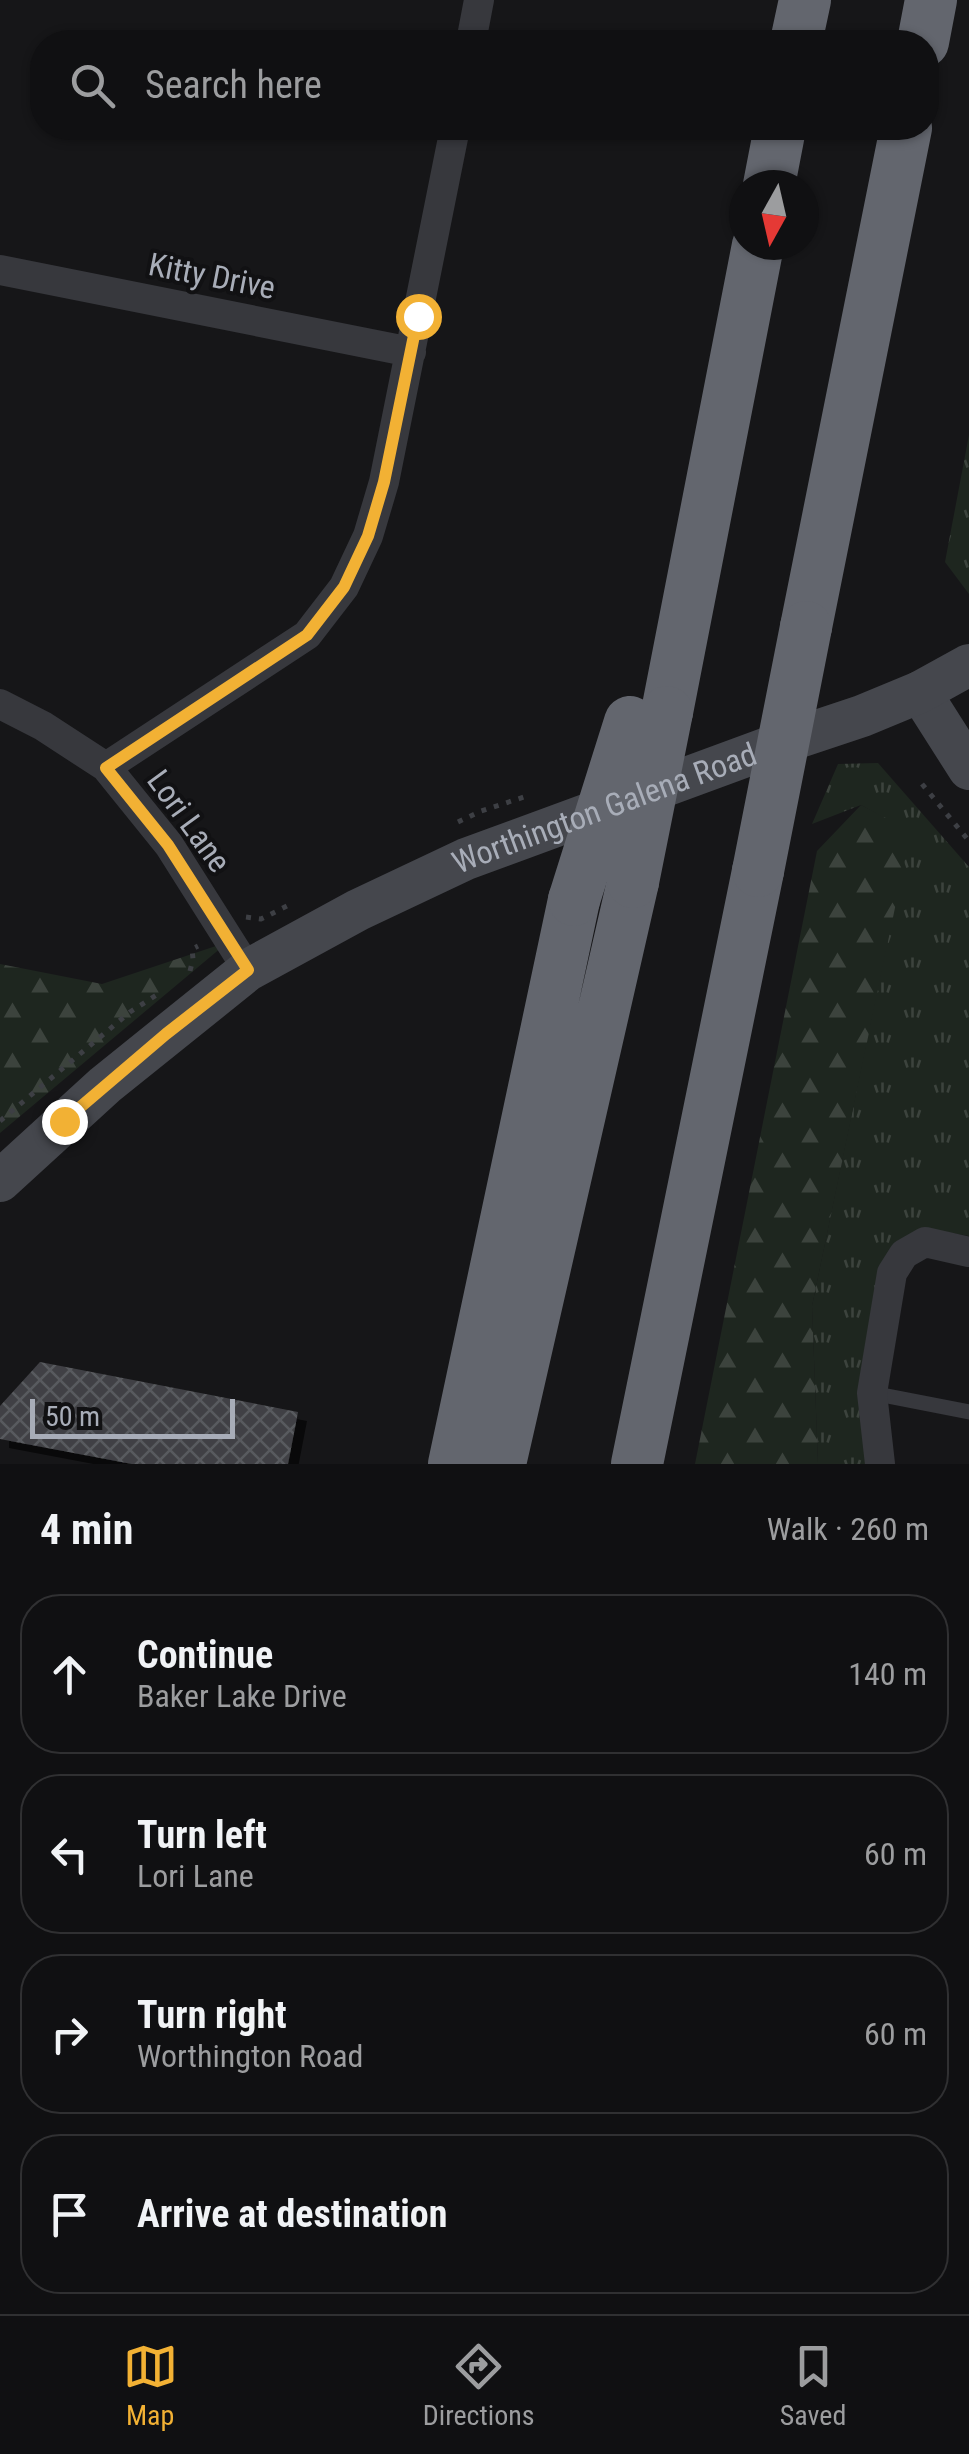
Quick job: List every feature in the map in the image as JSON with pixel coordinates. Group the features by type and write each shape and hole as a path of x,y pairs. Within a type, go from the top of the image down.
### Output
{"highway":[{"path":"799,30 805,0"},
{"path":"925,30 931,0"},
{"path":"772,170 778,140"},
{"path":"640,1464 904,140"},
{"path":"454,1464 574,900 648,717 721,437 755,260"},
{"path":"500,1464 633,882 648,717"}],"main road":[{"name":"Worthington Galena Road","path":"0,1180 105,1085 248,970 358,910 466,860 862,716 969,666"},
{"path":"920,692 969,769"}],"street":[{"path":"473,30 479,0"},
{"path":"106,768 307,635 344,587 368,536 384,482 452,140"},
{"name":"Kitty Drive","path":"0,270 412,352"},
{"name":"Lori Lane","path":"0,704 43,726 106,768 168,845 248,970"},
{"path":"880,1464 872,1393 892,1273 904,1254 925,1242 969,1252"}],"lane":[{"path":"872,1393 969,1412"}],"path":[{"path":"922,784 969,841"},
{"path":"184,978 191,970 192,949 198,946"},
{"path":"0,1121 130,1012 170,986"}],"green space":[{"path":"969,435 969,594 945,562"},
{"path":"878,763 969,867 969,1236 952,1233 900,1240 866,1464 818,1464 812,1306 910,832 861,805 812,824 838,764"},
{"path":"861,805 911,831 812,1306 818,1464 695,1464 817,851"},
{"path":"228,942 0,1133 0,964 102,984"}],"building":[{"path":"40,1362 298,1412 288,1464 132,1464 0,1439 0,1406"}],"route":[{"path":"64,1121 248,970 168,845 106,768 307,635 344,587 368,536 384,482 418,316"}]}
